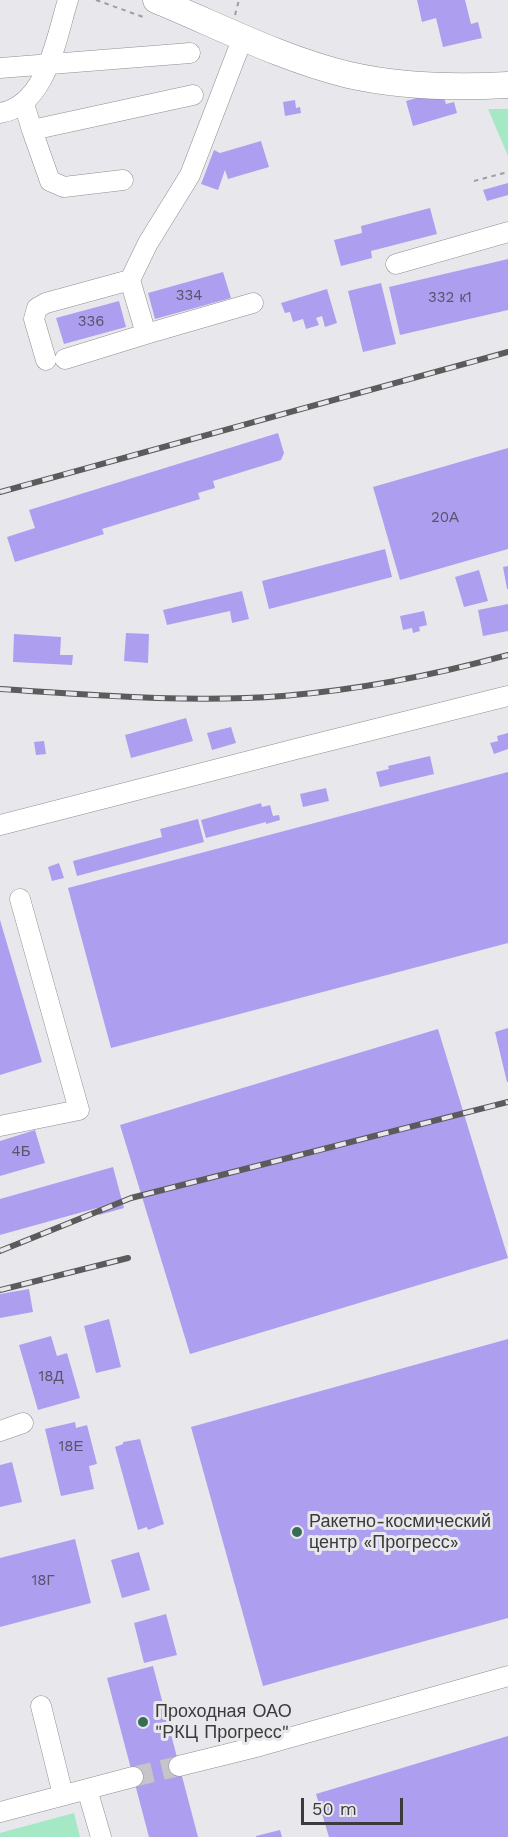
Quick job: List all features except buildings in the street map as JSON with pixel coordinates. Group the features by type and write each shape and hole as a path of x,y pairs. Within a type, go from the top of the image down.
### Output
{"main road":[{"path":"156,0 243,37 348,75 393,83 460,88 508,85"}],"street":[{"path":"0,113 8,112 24,104 37,88 49,63 68,0"},
{"path":"146,334 130,280 148,243 190,175 243,37"},
{"path":"0,68 190,53"},
{"path":"32,130 193,95"},
{"path":"24,104 50,180 64,187 123,180"},
{"path":"396,264 508,232"},
{"path":"130,280 46,303 37,308 34,319 56,359 254,303"},
{"path":"0,825 508,696"},
{"path":"0,1126 79,1110 20,899"},
{"path":"0,1431 23,1423"},
{"path":"179,1766 260,1746 508,1676"},
{"path":"41,1706 63,1795"},
{"path":"0,1812 133,1777"},
{"path":"87,1789 101,1837"}],"path":[{"path":"474,181 508,172"}],"green space":[{"path":"488,109 508,109 508,156"},
{"path":"74,1813 80,1837 0,1837 0,1833"}],"tunnel":[{"path":"133,1777 179,1766"}],"railway":[{"path":"0,492 508,352"},
{"path":"0,689 106,696 213,699 283,696 397,681 508,655"},
{"path":"0,1251 131,1198 508,1102"},
{"path":"0,1290 128,1258"}],"place":[{"name":"Ракетно-космический центр «Прогресс»","path":"297,1532"},
{"name":"Проходная ОАО \"РКЦ Прогресс\"","path":"143,1722"}]}
